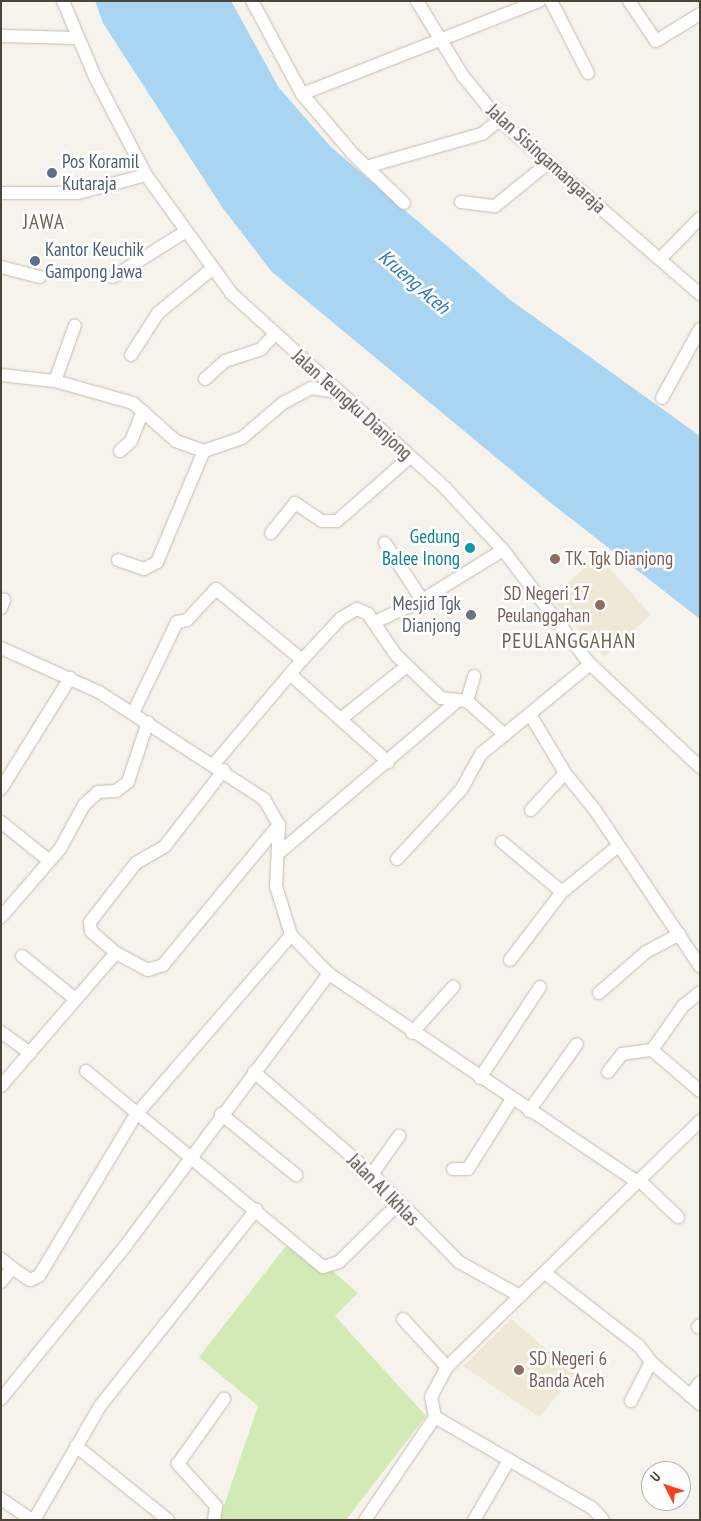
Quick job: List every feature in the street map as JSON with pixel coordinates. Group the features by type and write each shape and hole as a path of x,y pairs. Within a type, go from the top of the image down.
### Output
{"street":[{"name":"Jalan Teungku Dianjong","path":"63,1 77,38 146,175 212,269 273,336 345,396 410,456 503,550 590,664 700,767"},
{"path":"252,1 302,94 366,167 404,203"},
{"name":"Jalan Sisingamangaraja","path":"417,1 439,38 499,120 547,164 700,294"},
{"path":"302,94 439,38 538,1"},
{"path":"551,1 588,73"},
{"path":"629,1 656,41 700,14"},
{"path":"1,36 77,38"},
{"path":"366,167 482,134 499,120"},
{"path":"461,202 495,206 547,164"},
{"path":"1,193 78,193 146,175"},
{"path":"660,259 700,218"},
{"path":"113,277 185,232"},
{"path":"1,267 40,277"},
{"path":"131,355 158,313 212,269"},
{"path":"55,381 75,325"},
{"path":"662,398 700,329"},
{"path":"205,379 225,361 262,349 273,336"},
{"path":"1,375 55,381 132,403 176,441 204,451 242,438 277,408 311,388 323,387 345,396"},
{"path":"120,451 131,441 143,411"},
{"path":"118,560 144,569 157,562 204,451"},
{"path":"271,534 295,504 322,521 337,521 410,456"},
{"path":"385,542 422,600"},
{"path":"376,622 422,600 503,550"},
{"path":"133,713 177,622 187,620 216,588 302,660"},
{"path":"279,825 163,965 148,970 116,953 91,930 90,922 136,863 165,846 219,767 290,674 351,612 363,610 376,622 388,646 441,698 461,702 505,735"},
{"path":"1,648 70,678 133,713 219,767 264,799 279,825 280,852 276,886 291,935 329,974 412,1033 638,1181 678,1217"},
{"path":"397,859 456,797 481,754 531,716 590,664"},
{"path":"342,718 407,666"},
{"path":"290,674 342,718 388,762"},
{"path":"280,852 461,702 474,676"},
{"path":"1,789 70,678"},
{"path":"531,716 564,772 680,934 700,966"},
{"path":"1,917 47,859 60,849 84,805 98,792 116,791 128,782 148,722"},
{"path":"530,810 564,772"},
{"path":"1,822 47,859"},
{"path":"502,842 562,892"},
{"path":"510,960 562,892 618,846"},
{"path":"599,994 646,952 680,934"},
{"path":"1,1259 30,1280 39,1276 135,1116 291,935"},
{"path":"1,1086 74,998 116,953"},
{"path":"22,956 74,998"},
{"path":"1,1399 190,1158 221,1114 329,974"},
{"path":"412,1033 453,987"},
{"path":"480,1078 540,987"},
{"path":"608,1072 622,1054 652,1050 684,1006 700,992"},
{"path":"1,1032 30,1053"},
{"path":"529,1111 577,1044"},
{"path":"652,1050 700,1091"},
{"path":"86,1071 135,1116 256,1210 323,1267 339,1262 399,1203"},
{"name":"Jalan Al Ikhlas","path":"254,1072 372,1174 459,1262 520,1296"},
{"path":"454,1169 468,1169 512,1099"},
{"path":"221,1114 296,1175"},
{"path":"365,1520 435,1417 431,1397 447,1367 700,1120"},
{"path":"372,1174 399,1136"},
{"path":"1,1499 33,1520 100,1406 256,1210"},
{"path":"1,1282 12,1268"},
{"path":"545,1273 639,1346 651,1362 700,1404"},
{"path":"403,1319 447,1367"},
{"path":"631,1401 651,1362"},
{"path":"690,1396 700,1382"},
{"path":"214,1520 216,1506 178,1464 224,1399"},
{"path":"435,1417 592,1508 603,1520"},
{"path":"76,1446 168,1520"},
{"path":"474,1520 509,1460"}],"shaded area":[{"name":"SD Negeri 17 Peulanggahan","path":"598,556 651,615 604,657 551,598"},
{"name":"SD Negeri 6 Banda Aceh","path":"511,1319 575,1374 539,1417 463,1366"}],"green space":[{"path":"286,1246 328,1267 358,1293 335,1316 426,1416 346,1520 219,1520 258,1406 199,1357"}],"water":[{"name":"Krueng Aceh","path":"95,1 231,1 279,88 331,147 509,299 700,436 700,619 551,503 272,272 222,207 103,23"}],"place":[{"name":"Pos Koramil Kutaraja","path":"52,173"},
{"name":"Kantor Keuchik Gampong Jawa","path":"35,261"},
{"name":"Gedung Balee Inong","path":"470,548"},
{"name":"TK. Tgk Dianjong","path":"555,559"},
{"name":"SD Negeri 17 Peulanggahan","path":"600,605"},
{"name":"Mesjid Tgk Dianjong","path":"471,615"},
{"name":"SD Negeri 6 Banda Aceh","path":"519,1370"}],"district":[{"name":"JAWA","path":"44,222"},
{"name":"PEULANGGAHAN","path":"569,641"}]}
